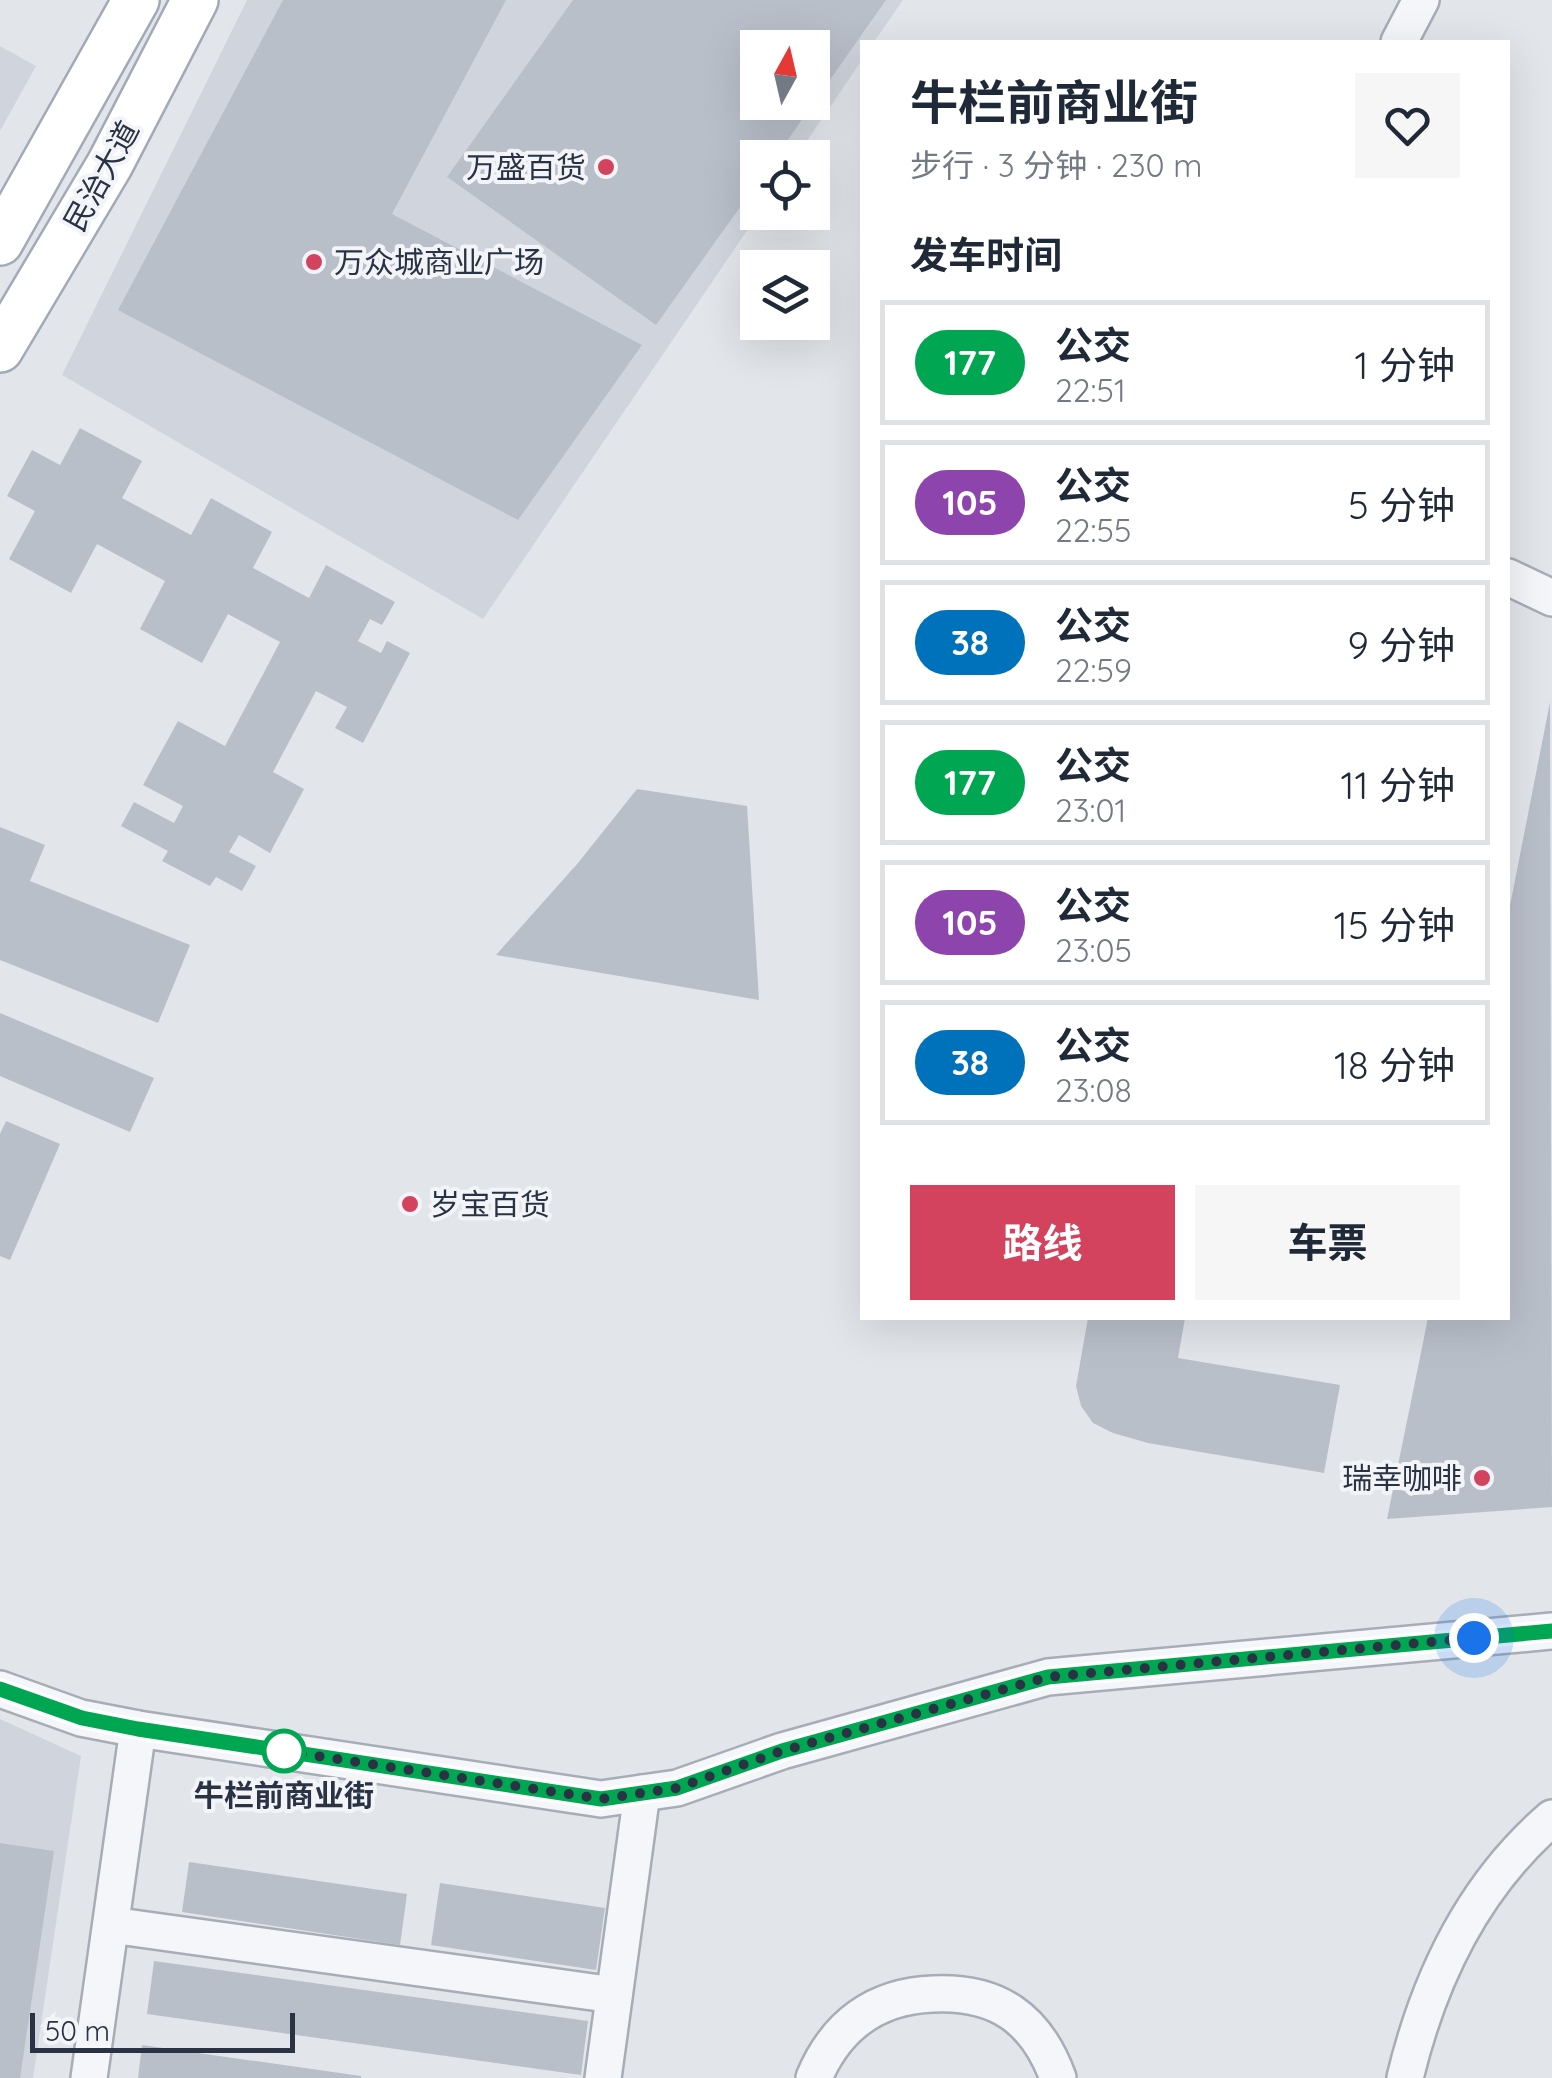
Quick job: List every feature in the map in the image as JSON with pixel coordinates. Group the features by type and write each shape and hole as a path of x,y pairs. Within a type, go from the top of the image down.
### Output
{"main road":[{"name":"民治大道","path":"0,242 136,0"},
{"name":"民治大道","path":"0,349 110,164 195,0"}],"street":[{"path":"1401,40 1421,0"},
{"path":"1510,578 1552,598"},
{"path":"0,1689 82,1718 138,1729 601,1799 677,1788 782,1751 1048,1677 1552,1631"},
{"path":"89,2078 138,1729"},
{"path":"602,2078 642,1793"},
{"path":"1406,2078 1426,2004 1452,1944 1507,1864 1552,1818"},
{"path":"111,1925 614,1995"},
{"path":"814,2078 824,2053 846,2026 873,2006 906,1995 963,1993 1008,2009 1026,2023 1042,2041 1058,2078"}],"shaded area":[{"path":"247,0 903,0 875,40 860,40 860,63 830,107 830,30 740,30 740,120 821,120 808,140 740,140 740,230 747,230 483,619 62,375"},
{"path":"0,46 36,66 0,131"},
{"path":"0,1719 81,1756 33,2078 0,2078"}],"building":[{"name":"万众城商业广场","path":"283,0 506,0 392,214 642,345 518,520 118,310"},
{"name":"万盛百货","path":"573,0 886,0 830,80 830,30 740,30 740,120 802,120 788,140 740,140 740,207 656,325 447,177"},
{"path":"80,428 142,461 122,498 191,535 211,498 272,532 253,568 309,598 326,565 395,602 382,625 370,619 358,641 381,653 387,641 410,653 363,743 335,728 347,707 316,691 273,772 304,789 270,853 239,835 229,852 256,866 242,891 216,877 210,886 162,861 168,851 121,826 134,802 174,823 183,806 143,785 178,721 225,746 280,642 228,614 202,663 140,629 165,581 97,544 71,593 9,559 35,511 7,496 32,450 60,465"},
{"path":"1550,702 1552,1507 1387,1519 1428,1320 1510,1320 1510,906"},
{"path":"637,789 747,806 759,1000 496,955"},
{"path":"0,827 45,845 30,881 190,945 158,1023 0,960"},
{"path":"0,1013 154,1078 130,1132 0,1076"},
{"path":"6,1121 60,1144 10,1260 0,1256 0,1134"},
{"path":"1088,1320 1185,1320 1178,1358 1340,1385 1324,1473 1148,1443 1113,1433 1093,1423 1081,1406 1076,1386"},
{"path":"0,1843 54,1851 20,2078 0,2078"},
{"path":"189,1862 407,1894 400,1945 182,1912"},
{"path":"440,1883 605,1908 596,1970 431,1945"},
{"path":"154,1961 588,2021 581,2075 147,2014"},
{"path":"142,2045 361,2076 361,2078 138,2078"}],"bus line":[{"name":"177","path":"0,1689 82,1718 138,1729 601,1799 677,1788 782,1751 1048,1677 1552,1631"}],"place":[{"name":"万盛百货","path":"606,167"},
{"name":"万众城商业广场","path":"314,262"},
{"name":"岁宝百货","path":"410,1204"},
{"name":"瑞幸咖啡","path":"1482,1478"},
{"name":"牛栏前商业街","path":"284,1751"}],"route":[{"path":"284,1751 601,1799 677,1788 782,1751 1048,1677 1474,1638"}]}
